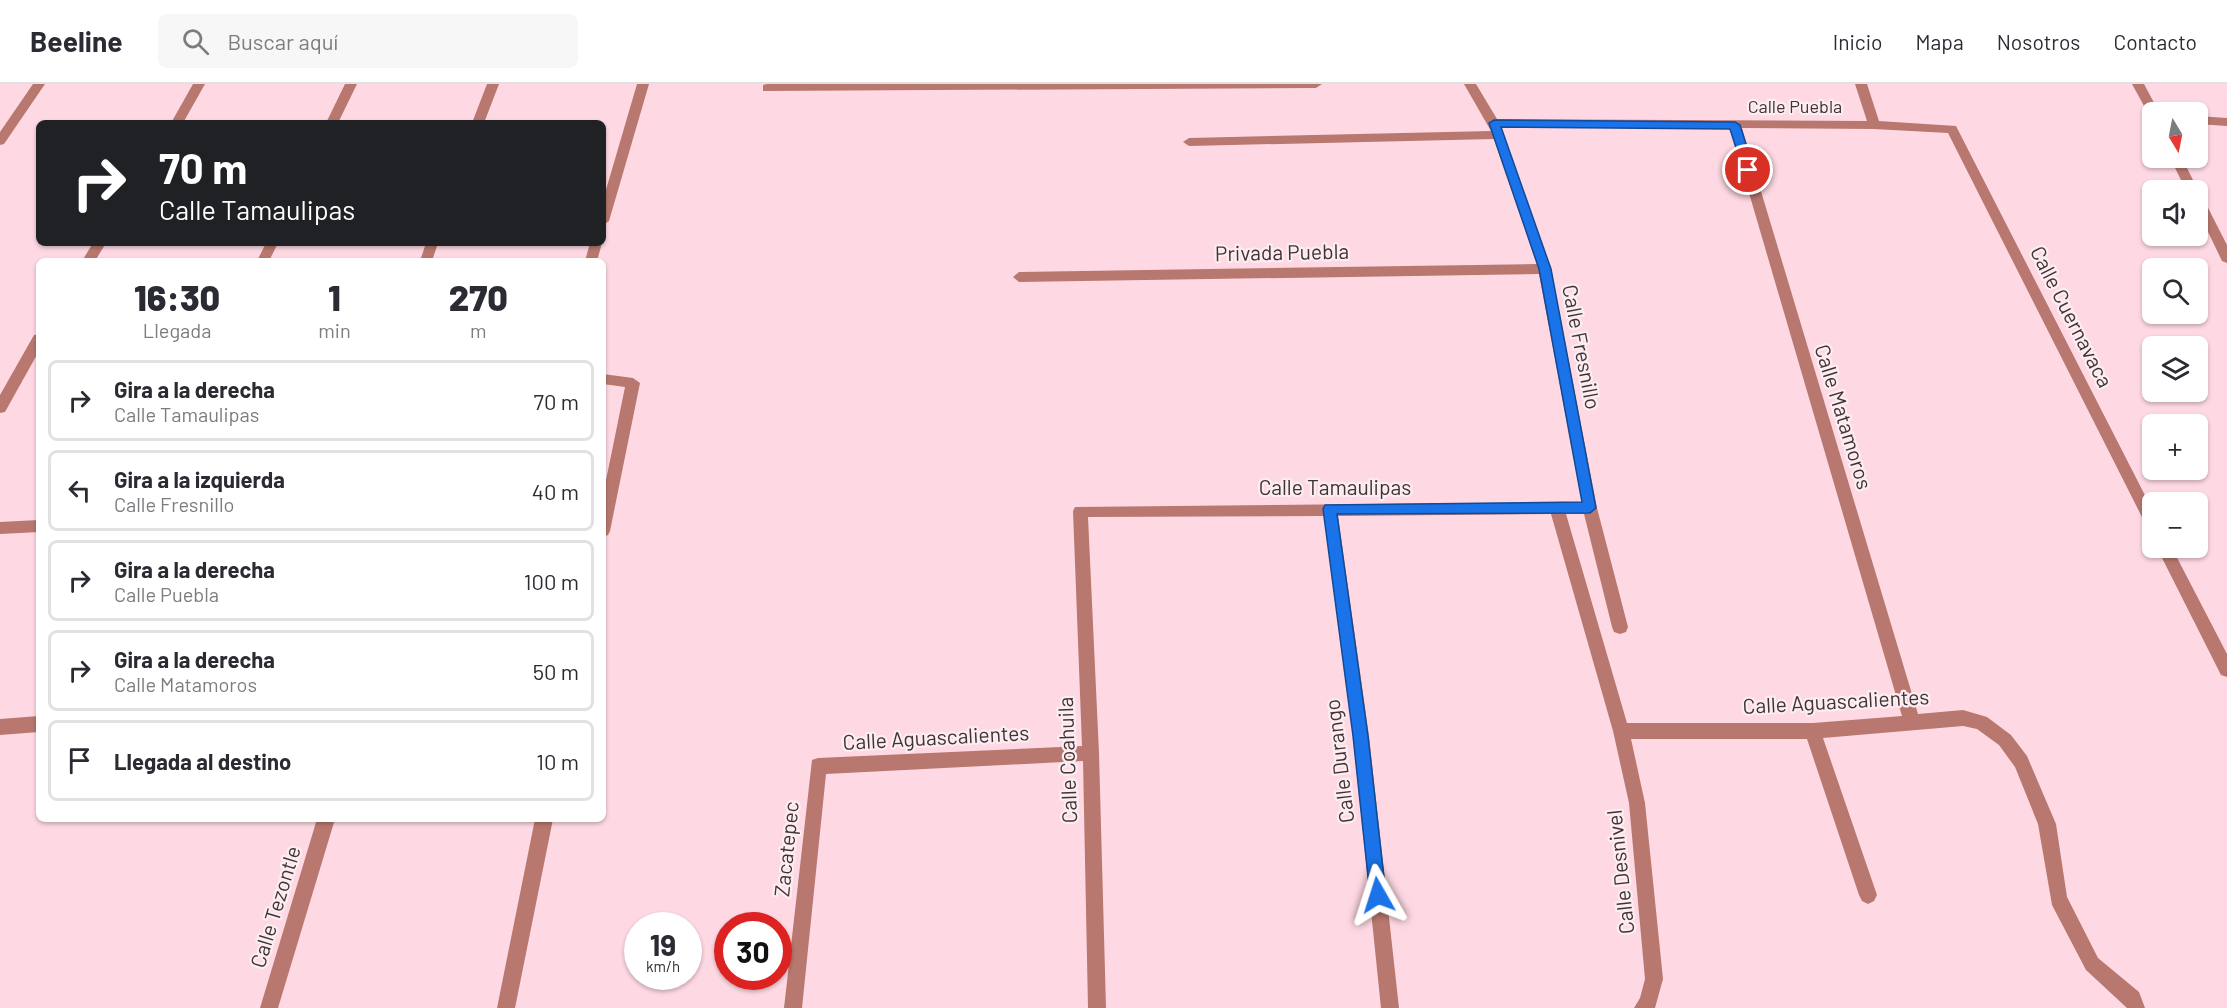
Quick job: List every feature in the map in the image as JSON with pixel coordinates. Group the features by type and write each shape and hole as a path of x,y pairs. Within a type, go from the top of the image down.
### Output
{"street":[{"path":"0,141 39,84"},
{"path":"179,120 199,84"},
{"path":"333,120 351,84"},
{"path":"479,120 493,84"},
{"path":"606,211 643,84"},
{"path":"767,88 1316,84"},
{"name":"Calle Fresnillo","path":"1470,84 1496,129 1545,269 1590,508 1620,627"},
{"path":"1861,84 1874,125"},
{"path":"2138,84 2148,102"},
{"path":"2208,121 2227,122"},
{"name":"Calle Puebla","path":"1189,142 1496,129 1735,125 1874,125 1952,129"},
{"name":"Calle Matamoros","path":"1735,125 1912,721"},
{"name":"Calle Cuernavaca","path":"1952,129 2142,503"},
{"path":"2208,220 2227,258"},
{"name":"Privada Puebla","path":"1019,277 1545,269"},
{"path":"0,408 36,344"},
{"path":"606,379 633,383 606,516"},
{"name":"Calle Desnivel","path":"1557,508 1621,730 1637,803 1654,979 1648,1003 1643,1008"},
{"name":"Calle Tamaulipas","path":"1080,511 1590,508"},
{"name":"Calle Durango","path":"1330,509 1360,736 1390,1008"},
{"name":"Calle Coahuila","path":"1080,511 1091,753 1097,1008"},
{"path":"0,528 36,526"},
{"path":"2170,558 2227,670"},
{"name":"Calle Aguascalientes","path":"1621,730 1813,730 1963,717 1981,722 2005,740 2021,762 2047,824 2058,899 2092,964 2132,999 2136,1008"},
{"path":"0,727 36,724"},
{"path":"1813,730 1868,895"},
{"name":"Calle Aguascalientes","path":"818,766 1091,753"},
{"name":"Zacatepec","path":"793,1008 818,766"},
{"name":"Calle Tezontle","path":"269,1008 325,822"},
{"path":"506,1008 543,822"}],"route":[{"path":"1378,895 1330,509 1590,508 1545,269 1494,123 1735,125 1748,170"}]}
